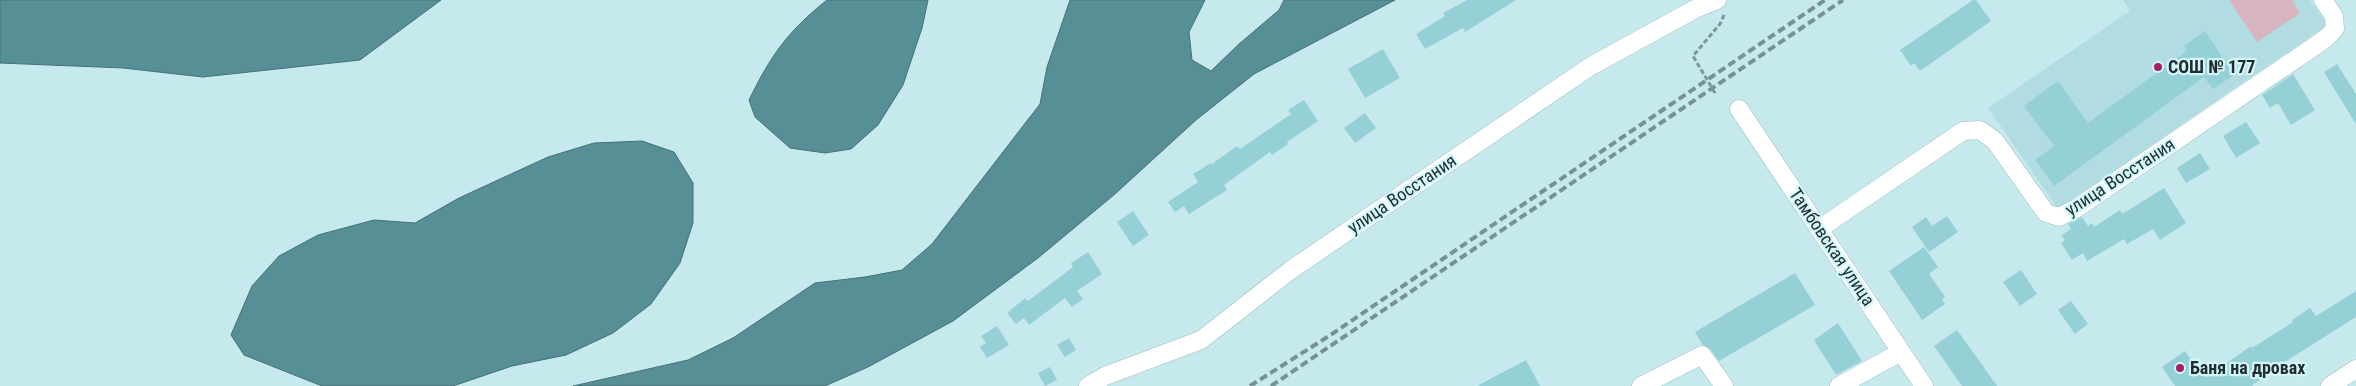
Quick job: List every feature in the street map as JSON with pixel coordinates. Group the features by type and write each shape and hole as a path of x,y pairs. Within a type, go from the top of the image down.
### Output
{"street":[{"name":"улица Восстания","path":"1819,229 1963,131 1980,130 1995,141 2046,213 2059,217 2077,208 2325,39 2335,29 2334,16 2323,0"},
{"name":"улица Восстания","path":"1088,386 1105,376 1201,340 1292,269 1583,71 1695,9 1722,4"},
{"name":"Тамбовская улица","path":"1739,109 1924,386"},
{"path":"1839,386 1902,352"},
{"path":"1641,386 1702,355 1724,386"},
{"path":"2330,386 2356,369"}],"path":[{"path":"1715,93 1693,56 1722,22 1722,4"}],"shaded area":[{"path":"0,0 441,0 360,60 203,77 123,68 0,63"},
{"path":"827,0 928,0 922,28 903,85 878,125 851,149 825,153 790,148 755,117 749,100 773,57 791,33"},
{"path":"1070,0 1205,0 1189,32 1192,60 1211,71 1279,10 1284,0 1395,0 1254,74 1196,120 1115,194 1038,258 953,321 868,367 825,386 573,386 688,360 733,338 815,283 902,270 932,244 1040,104 1047,67"},
{"name":"СОШ № 177","path":"2123,0 2310,0 2327,25 2058,209 1988,108 2130,11"},
{"path":"2229,0 2292,0 2300,13 2257,42"},
{"path":"642,141 674,152 693,183 693,223 680,263 651,304 613,333 566,355 512,366 453,386 322,386 244,355 231,335 252,286 279,256 318,235 374,220 415,223 459,198 548,157 594,143"}],"building":[{"path":"1467,0 1516,0 1465,32 1463,28 1425,49 1416,34 1445,16 1443,13"},
{"path":"1973,0 1976,0 1991,21 1920,71 1914,63 1911,66 1900,50"},
{"path":"2205,31 2234,75 2213,89 2204,77 2054,186 2035,160 2054,146 2024,106 2058,81 2088,123 2187,51 2184,46"},
{"path":"1383,49 1400,78 1365,98 1348,69"},
{"path":"2337,64 2356,94 2356,124 2324,72"},
{"path":"2293,74 2315,110 2291,125 2278,103 2270,108 2262,95"},
{"path":"1304,100 1318,121 1287,142 1288,144 1272,155 1270,152 1224,185 1227,190 1189,214 1184,206 1175,212 1168,202 1198,182 1193,174 1212,164 1237,146 1240,149 1291,114 1288,110"},
{"path":"1365,113 1376,128 1355,143 1344,128"},
{"path":"2246,122 2260,143 2236,158 2223,136"},
{"path":"2200,153 2210,169 2186,183 2177,168"},
{"path":"2164,188 2186,223 2160,240 2153,229 2127,244 2124,239 2087,261 2083,253 2072,260 2061,243 2065,240 2061,236 2071,229 2068,224 2082,217 2088,226 2092,223 2094,227 2120,210 2122,214"},
{"path":"1133,211 1149,235 1133,246 1117,222"},
{"path":"1947,216 1958,232 1929,252 1912,227 1926,217 1932,226"},
{"path":"1924,247 1938,267 1929,274 1945,297 1942,300 1945,304 1922,320 1889,271"},
{"path":"1088,252 1102,274 1077,291 1083,299 1072,307 1065,298 1029,325 1024,318 1016,324 1007,313 1025,298 1028,301 1073,267 1071,263"},
{"path":"2021,270 2037,294 2020,306 2003,282"},
{"path":"1795,273 1815,305 1719,361 1710,349 1702,344 1695,332"},
{"path":"2356,291 2356,317 2269,372 2252,386 2175,386 2162,367 2185,351 2198,369 2201,368 2207,377 2251,346 2252,348 2293,322 2292,320 2310,308 2316,316"},
{"path":"2071,301 2088,324 2075,334 2058,310"},
{"path":"1838,323 1862,361 1836,375 1814,340"},
{"path":"997,326 1009,345 987,358 980,347 986,343 981,336"},
{"path":"1957,330 1997,386 1962,386 1934,346"},
{"path":"1069,338 1076,350 1065,357 1057,345"},
{"path":"1526,360 1540,386 1477,386"},
{"path":"1050,367 1057,380 1045,386 1038,373"}],"railway":[{"path":"1250,386 1329,336 1825,0"},
{"path":"1271,386 1843,0"}],"place":[{"name":"СОШ № 177","path":"2158,67"},
{"name":"Баня на дровах","path":"2180,368"}]}
